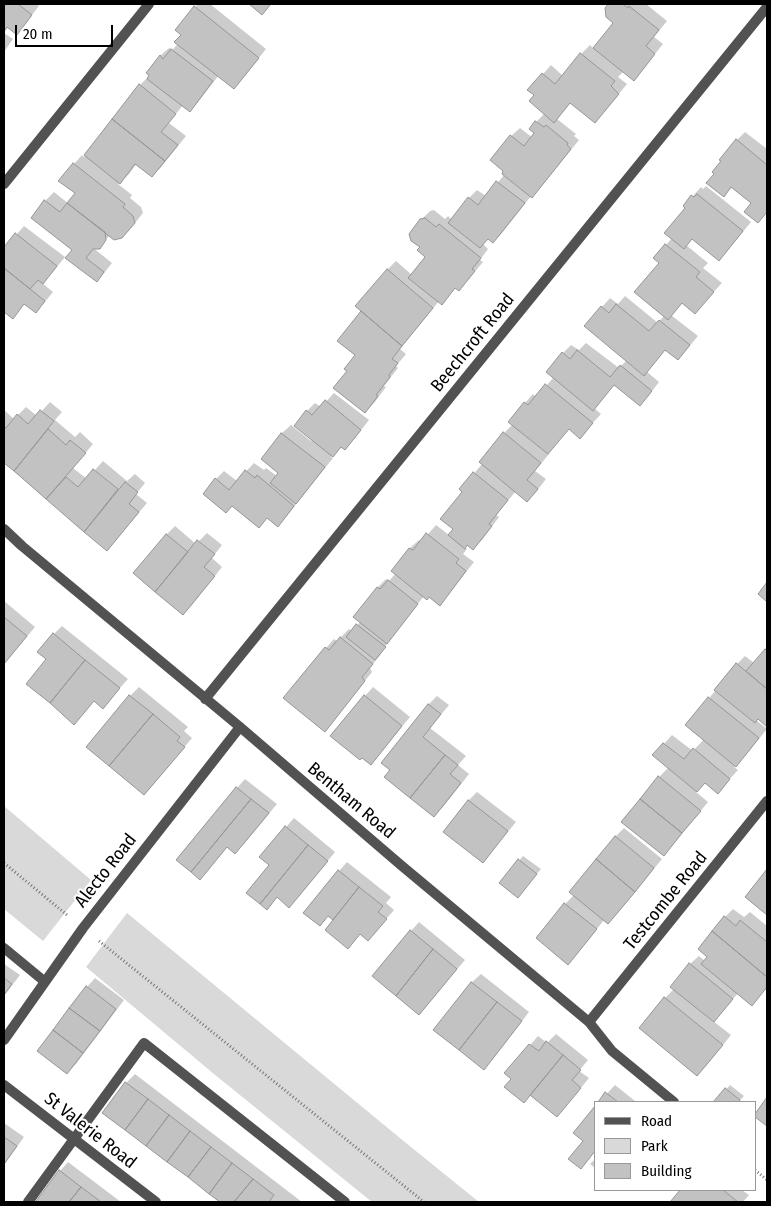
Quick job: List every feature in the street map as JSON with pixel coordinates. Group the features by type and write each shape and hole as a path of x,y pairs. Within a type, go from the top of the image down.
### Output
{"street":[{"path":"4,184 150,4"},
{"name":"Beechcroft Road","path":"205,699 767,7"},
{"name":"Bentham Road","path":"4,529 589,1022 612,1050 673,1101"},
{"name":"Alecto Road","path":"4,1040 83,928 240,727"},
{"name":"Testcombe Road","path":"589,1022 767,801"},
{"path":"4,948 44,981"},
{"path":"28,1202 144,1043 345,1202"},
{"name":"St Valerie Road","path":"4,1085 156,1202"}],"path":[{"path":"4,863 424,1202"},
{"path":"756,1171 767,1180"}],"green space":[{"path":"4,806 91,880 43,941 4,909"},
{"path":"127,913 479,1202 372,1202 214,1074 86,967"}],"building":[{"path":"4,4 18,4 32,15 17,35 7,27 4,31"},
{"path":"249,4 271,4 262,15"},
{"path":"608,4 623,4 628,8 629,6 659,30 646,46 655,54 634,81 593,48 613,23 606,17 605,8"},
{"path":"194,6 259,58 234,89 174,42 181,35 175,30"},
{"path":"171,49 213,81 190,112 147,79 149,75 146,73 160,55 163,59"},
{"path":"580,53 615,81 611,86 619,94 595,123 570,103 554,123 529,101 534,95 527,90 542,73 555,84"},
{"path":"139,84 176,114 161,132 178,145 165,161 112,119"},
{"path":"112,119 165,161 152,177 135,164 120,184 84,155"},
{"path":"535,121 544,127 546,125 568,143 567,145 571,149 532,198 502,174 503,171 490,160 510,135 524,146 534,133 529,129"},
{"path":"736,139 767,165 767,212 758,223 744,212 751,203 731,187 724,197 706,183 714,174 712,172 721,161 719,160"},
{"path":"73,163 125,204 123,207 133,216 135,223 122,238 114,240 67,203 75,193 58,181"},
{"path":"496,181 525,203 493,243 488,239 480,248 448,223 468,197 478,205"},
{"path":"697,194 743,231 719,261 692,239 684,249 664,233 685,208 683,206 691,195 694,197"},
{"path":"44,200 60,212 67,203 105,232 106,240 100,249 93,249 86,258 104,272 97,282 65,258 72,250 31,218"},
{"path":"425,218 436,227 439,224 481,258 472,269 475,271 459,291 455,288 442,305 408,278 425,257 417,250 420,247 411,241 409,234 420,219"},
{"path":"15,233 57,266 43,284 38,280 30,289 4,268 4,247"},
{"path":"665,244 700,272 696,277 714,292 695,314 682,303 668,320 634,292 659,263 653,258"},
{"path":"4,268 45,301 36,313 24,304 13,319 4,312"},
{"path":"387,269 433,308 402,346 355,306"},
{"path":"616,304 649,331 659,320 690,345 678,360 665,350 644,376 584,326 601,306 609,313"},
{"path":"361,311 402,346 392,359 398,363 365,413 333,388 347,371 344,369 355,355 337,341"},
{"path":"577,350 610,377 620,365 652,391 640,406 614,385 593,411 546,372 562,352 570,359"},
{"path":"545,384 593,423 580,439 569,429 548,454 508,422 524,402 528,405"},
{"path":"325,400 361,430 345,450 341,447 333,457 294,426 306,410 312,415"},
{"path":"40,410 54,421 14,471 4,463 4,426 6,428 17,414 28,424"},
{"path":"48,429 66,445 70,440 86,453 46,499 14,471"},
{"path":"503,432 541,463 527,480 538,489 527,502 479,462"},
{"path":"281,433 325,467 296,504 270,483 278,473 261,459"},
{"path":"93,469 118,489 84,532 46,499 66,477 78,487"},
{"path":"245,470 255,478 257,475 294,506 278,527 267,518 259,528 232,506 226,513 203,494 215,478 229,490"},
{"path":"473,472 508,500 489,524 492,526 473,550 467,545 465,549 448,535 453,529 440,519 462,492 459,489"},
{"path":"125,482 138,492 129,504 139,512 107,551 84,532"},
{"path":"426,533 459,559 456,563 466,571 440,606 429,597 427,600 391,571 409,548 413,550"},
{"path":"166,534 188,552 155,592 133,573"},
{"path":"197,540 215,554 204,567 215,576 183,615 155,592"},
{"path":"388,580 418,604 387,644 353,617 377,587 380,589"},
{"path":"767,582 767,602 758,594"},
{"path":"4,617 27,636 4,664"},
{"path":"356,624 386,647 375,660 346,637"},
{"path":"53,633 85,660 50,703 26,684 46,659 37,652"},
{"path":"340,637 373,664 362,677 365,681 325,732 283,698 325,647 329,650"},
{"path":"765,649 767,651 767,689 746,671"},
{"path":"85,660 120,688 103,709 94,701 74,725 50,703"},
{"path":"736,663 767,689 767,727 758,719 755,723 714,690"},
{"path":"129,695 153,714 109,766 86,747"},
{"path":"364,695 402,726 371,765 362,758 360,760 330,736"},
{"path":"708,697 759,738 736,767 685,725"},
{"path":"428,704 441,714 423,737 445,755 410,798 384,777 390,770 381,763"},
{"path":"153,714 180,737 177,741 185,747 144,795 109,766"},
{"path":"663,743 684,759 693,748 730,779 718,794 705,783 697,792 652,755"},
{"path":"445,755 458,765 450,774 461,783 434,817 410,798"},
{"path":"658,776 701,811 682,833 640,799"},
{"path":"236,787 251,799 191,872 176,860"},
{"path":"251,799 269,813 235,854 227,847 200,880 191,872"},
{"path":"640,799 682,833 664,856 621,822"},
{"path":"468,800 508,831 483,863 443,832"},
{"path":"285,826 308,845 260,904 246,893 269,865 259,857"},
{"path":"615,836 654,868 635,892 596,859"},
{"path":"308,845 328,861 289,908 277,897 267,910 260,904"},
{"path":"518,859 537,874 518,898 499,883"},
{"path":"596,859 635,892 608,924 569,892"},
{"path":"767,869 767,915 745,897"},
{"path":"338,870 359,887 333,920 328,916 320,926 303,913"},
{"path":"359,887 383,906 378,912 387,919 368,941 360,934 348,949 325,930"},
{"path":"564,903 597,929 568,965 536,938"},
{"path":"724,916 736,926 740,920 767,942 767,977 712,931"},
{"path":"410,930 433,949 396,996 372,976"},
{"path":"712,931 767,977 767,987 752,1006 701,964 707,957 698,949"},
{"path":"433,949 457,969 419,1015 396,996"},
{"path":"689,963 733,999 714,1022 670,987"},
{"path":"4,978 12,984 4,995"},
{"path":"471,982 497,1002 459,1050 433,1030"},
{"path":"86,986 116,1009 100,1031 69,1008"},
{"path":"664,997 723,1045 697,1076 639,1028"},
{"path":"497,1002 522,1021 484,1070 459,1050"},
{"path":"69,1008 100,1031 83,1053 53,1030"},
{"path":"53,1030 83,1053 67,1074 37,1051"},
{"path":"546,1041 563,1055 524,1103 504,1087 511,1079 504,1073 529,1044 539,1051"},
{"path":"563,1055 581,1070 572,1080 581,1088 557,1117 530,1095"},
{"path":"125,1082 148,1099 125,1130 102,1113"},
{"path":"725,1088 740,1100 740,1101 714,1101"},
{"path":"605,1092 617,1101 599,1101"},
{"path":"767,1097 767,1126 756,1118 756,1113"},
{"path":"148,1099 169,1115 146,1146 125,1130"},
{"path":"594,1107 594,1152 581,1169 568,1159 583,1141 573,1133"},
{"path":"169,1115 190,1131 167,1162 146,1146"},
{"path":"190,1131 211,1147 188,1177 167,1162"},
{"path":"4,1137 17,1146 4,1164"},
{"path":"211,1147 232,1163 209,1194 188,1177"},
{"path":"232,1163 253,1179 234,1202 220,1202 209,1194"},
{"path":"59,1170 81,1187 69,1202 37,1202 36,1201"},
{"path":"253,1179 274,1195 269,1202 234,1202"},
{"path":"81,1187 101,1202 69,1202"},
{"path":"679,1191 724,1191 738,1202 670,1202"}]}
